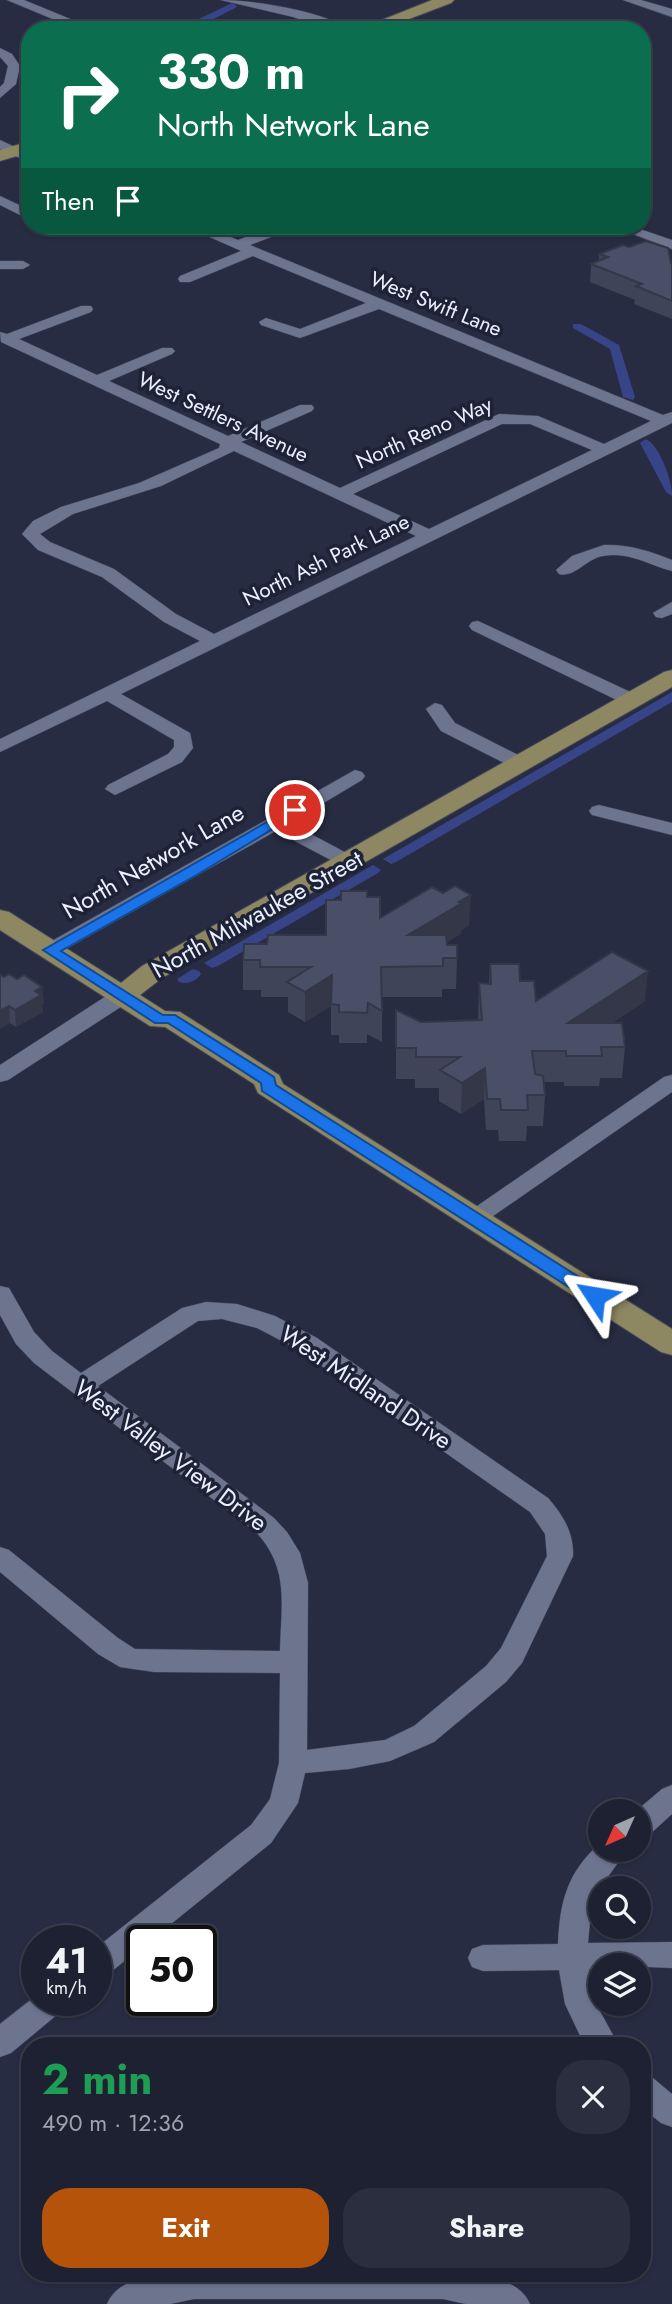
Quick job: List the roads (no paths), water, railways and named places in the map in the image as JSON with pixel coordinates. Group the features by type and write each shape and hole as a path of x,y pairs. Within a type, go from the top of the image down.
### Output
{"main road":[{"path":"389,21 446,0"},
{"name":"North Milwaukee Street","path":"122,996 152,972 672,677"},
{"path":"0,918 160,1020 155,1027 255,1090 268,1087 672,1344"}],"street":[{"path":"0,6 16,0 68,21"},
{"path":"228,0 296,13 319,21"},
{"path":"629,0 672,13"},
{"path":"0,52 9,57 17,79 0,94"},
{"path":"0,200 21,211"},
{"name":"West Swift Lane","path":"214,235 668,419"},
{"path":"238,245 264,235"},
{"path":"644,235 672,245"},
{"path":"185,279 254,251"},
{"path":"0,265 23,265"},
{"path":"266,322 300,334 314,331 380,303"},
{"path":"3,337 86,309"},
{"name":"West Settlers Avenue","path":"3,337 428,535"},
{"path":"96,381 167,351"},
{"path":"213,641 170,618 108,573 44,546 30,534 37,525 85,504 145,486 226,451 228,442 306,408"},
{"name":"North Reno Way","path":"340,494 499,419 532,419 605,450"},
{"name":"North Ash Park Lane","path":"0,746 668,419"},
{"path":"565,570 587,554 610,549 634,551 672,566"},
{"path":"478,626 632,700"},
{"path":"107,693 183,737 184,748 175,758 115,789"},
{"path":"435,709 448,727 521,764"},
{"name":"North Network Lane","path":"50,950 195,870 355,776"},
{"path":"598,811 672,829"},
{"path":"274,822 349,862"},
{"name":"North Milwaukee Street","path":"0,1075 122,996"},
{"path":"475,1218 672,1082"},
{"name":"West Valley View Drive","path":"0,1294 25,1338 43,1357 265,1525 287,1553 295,1583 293,1763"},
{"name":"West Midland Drive","path":"80,1386 191,1314 207,1309 227,1309 275,1325 308,1343 539,1505 559,1533"},
{"path":"112,1953 261,1834 284,1803 293,1763 349,1758 390,1750 424,1734 496,1674 512,1655 560,1556 559,1533"},
{"path":"0,1558 107,1646 130,1659 294,1662"},
{"path":"651,1815 672,1797"},
{"path":"596,2037 589,2029 574,1981 572,1956 576,1901 598,1862"},
{"path":"483,1958 672,1955"},
{"path":"0,2043 33,2016"},
{"path":"651,2096 672,2113"},
{"path":"124,2304 138,2295 194,2283 323,2287 443,2283 497,2295 513,2304"}],"waterway":[{"path":"203,21 232,6"},
{"path":"577,326 615,347 629,397"},
{"path":"646,443 672,492"},
{"path":"391,859 672,696"},
{"path":"212,963 373,870"},
{"path":"185,979 193,974"}]}
